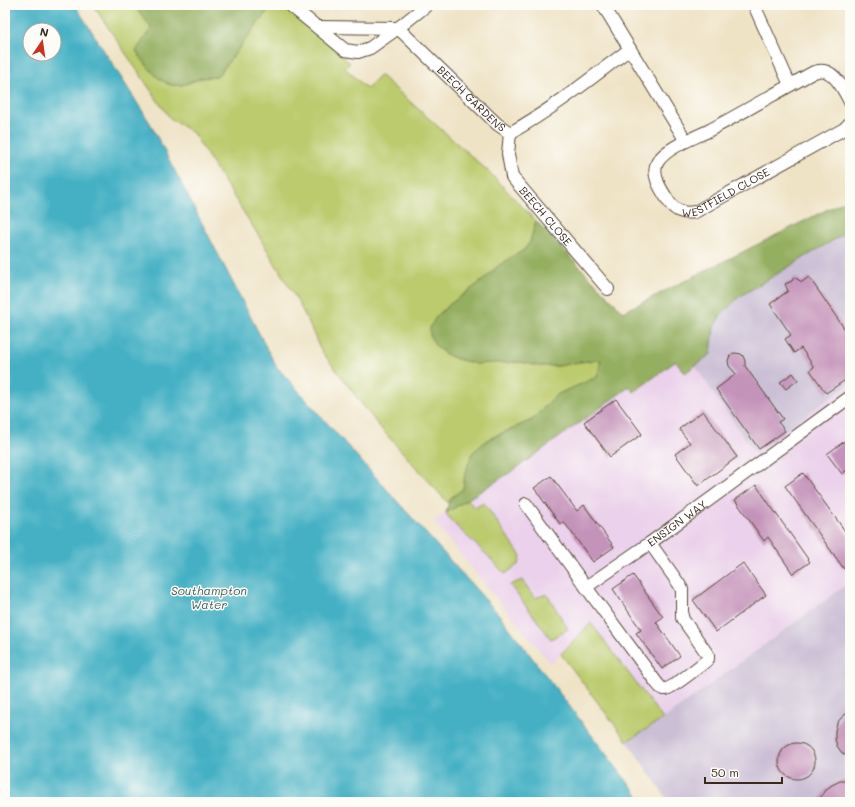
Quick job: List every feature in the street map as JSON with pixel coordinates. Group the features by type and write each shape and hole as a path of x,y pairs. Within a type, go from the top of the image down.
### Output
{"street":[{"path":"290,5 345,50 358,52 370,48 427,5"},
{"path":"603,5 686,141"},
{"path":"754,5 790,85"},
{"path":"318,27 398,28"},
{"name":"BEECH GARDENS","path":"398,28 497,124 510,134 526,125 563,99 630,49"},
{"name":"WESTFIELD CLOSE","path":"848,94 835,77 825,71 814,72 708,131 686,141 662,156 658,162 656,170 657,180 671,204 678,211 687,213 695,212 838,133 850,123"},
{"name":"BEECH CLOSE","path":"510,134 508,154 512,177 608,289"},
{"name":"ENSIGN WAY","path":"586,587 650,543 850,397"},
{"path":"526,504 659,686 666,689 673,686 705,662 708,659 708,655 682,618 682,589 680,584 650,543"}],"shaded area":[{"path":"850,230 850,582 663,719 591,623 551,664 433,521 514,470 629,387 635,392 676,361 686,372 711,354"},
{"path":"850,230 850,383 755,453 695,366 711,354 714,327 720,316 739,297"},
{"path":"850,582 850,802 669,802 627,741 663,719"}],"green space":[{"path":"93,5 133,5 151,28 167,84 171,85 184,84 201,78 214,77 219,74 272,5 282,5 350,63 345,68 367,89 380,75 488,171 536,221 530,242 524,250 498,266 482,281 449,305 436,317 435,345 444,353 457,359 500,363 521,362 539,366 559,366 578,362 602,360 597,377 556,395 532,420 486,440 465,474 463,489 453,496 448,503 378,425 320,349 297,300 257,233 193,133 170,118"},
{"path":"133,5 272,5 221,72 214,77 201,78 185,84 173,85 166,83 154,74 136,51 151,28"},
{"path":"850,198 850,230 739,297 720,316 714,327 711,354 685,373 676,361 634,392 629,387 514,470 446,513 451,499 463,489 465,474 472,453 487,440 532,420 556,395 597,377 601,360 578,362 559,366 539,366 521,362 476,364 457,359 444,353 435,345 430,336 430,327 436,317 449,305 482,281 498,266 524,250 530,242 536,221 623,312"},
{"path":"468,499 474,508 484,503 521,556 519,564 505,574 452,522 446,513"},
{"path":"522,580 535,598 547,594 568,629 551,639 510,585"},
{"path":"591,623 663,719 627,741 561,654"}],"water":[{"name":"Southampton Water","path":"5,5 75,5 150,123 276,366 501,617 643,802 5,802"}],"building":[{"path":"794,277 802,282 809,277 850,337 850,377 826,393 810,370 814,367 801,348 794,353 785,339 791,335 770,304 788,291 785,284 792,281"},
{"path":"735,353 743,356 745,366 783,419 778,422 785,431 759,449 716,389 736,374 729,366 728,361 730,355"},
{"path":"793,373 798,380 786,389 780,382"},
{"path":"616,399 642,434 610,457 584,422"},
{"path":"703,411 737,457 698,486 675,454 690,443 679,429"},
{"path":"850,437 850,468 842,474 827,454"},
{"path":"803,473 850,538 850,565 844,569 785,486"},
{"path":"551,476 577,511 584,505 614,547 593,562 564,522 560,524 534,488"},
{"path":"756,485 810,562 793,574 768,537 764,541 735,500"},
{"path":"743,563 766,595 716,632 693,600"},
{"path":"633,575 663,617 656,622 680,656 662,669 636,633 641,630 613,589"},
{"path":"850,711 850,758 842,753 837,746 835,731 837,723"},
{"path":"801,743 810,748 814,754 814,768 810,774 801,779 793,779 784,774 780,768 779,757 784,748 790,744"},
{"path":"840,781 850,781 850,802 818,802 825,790"}]}
